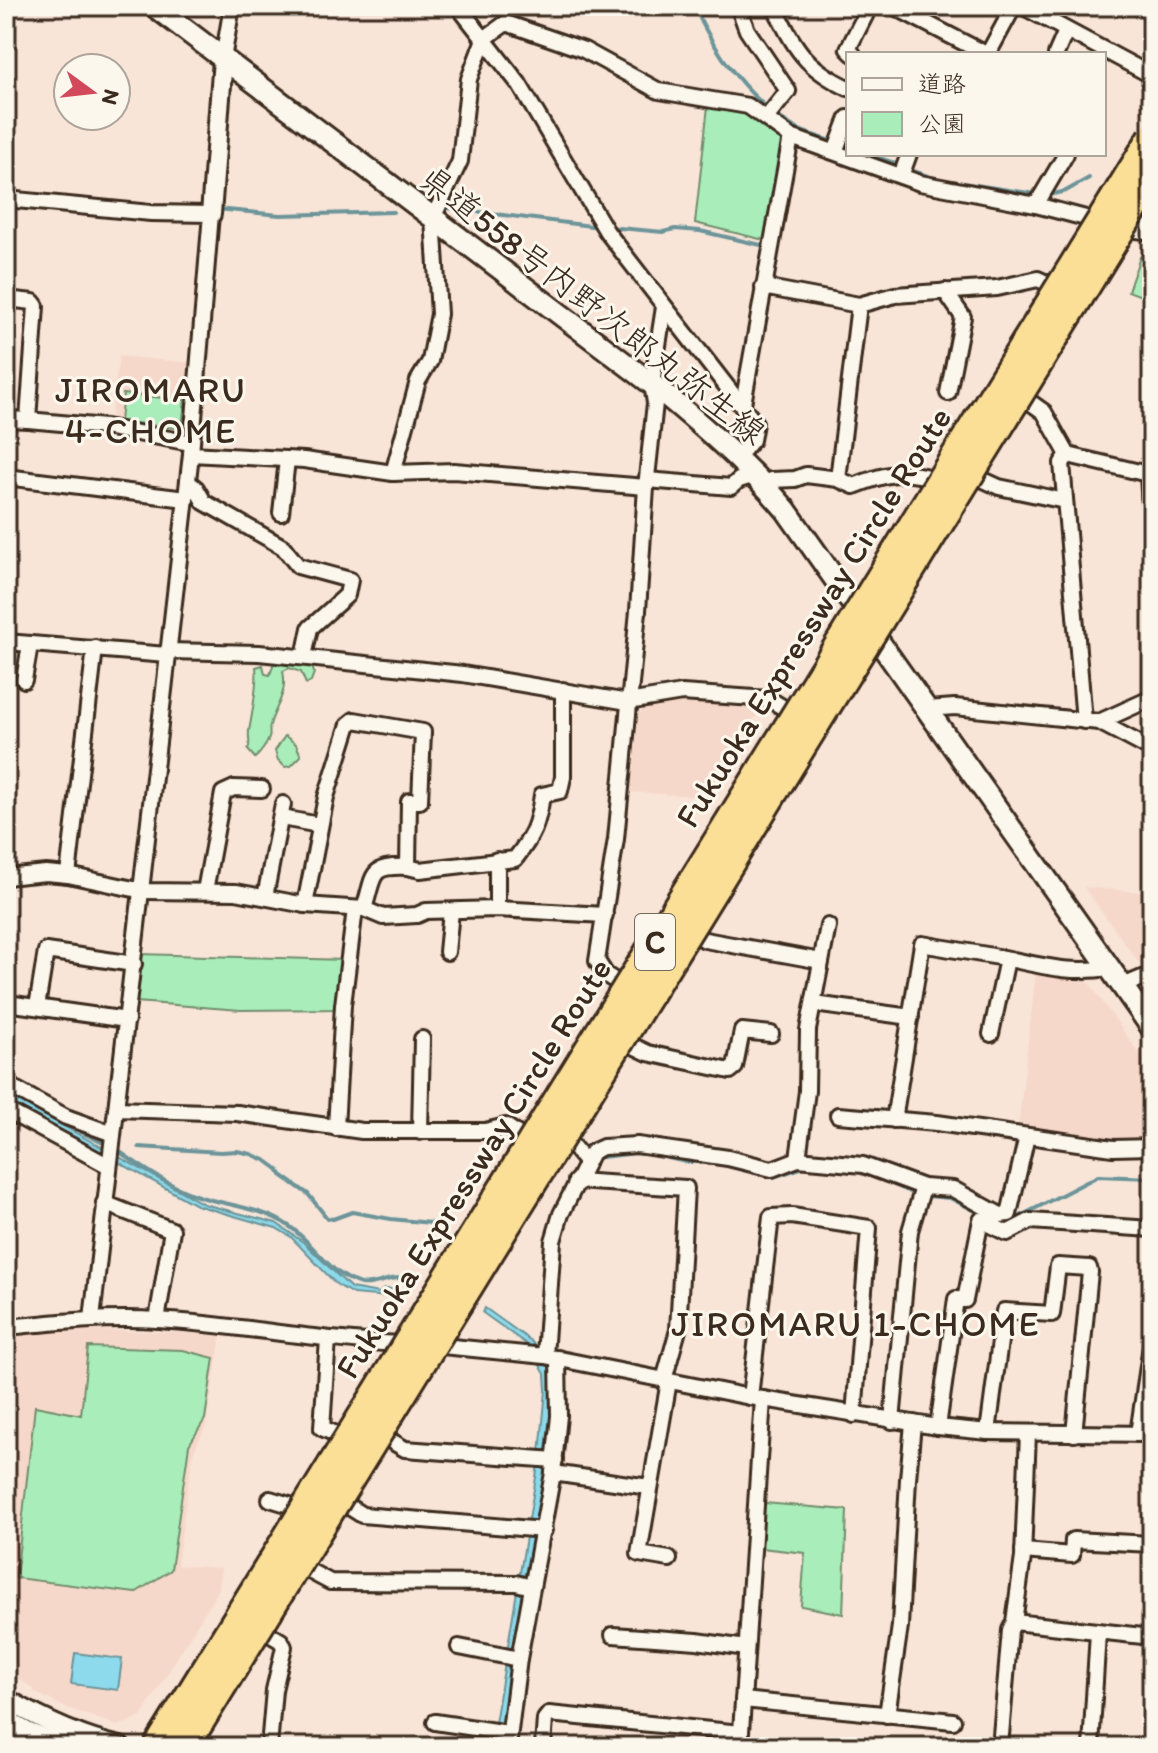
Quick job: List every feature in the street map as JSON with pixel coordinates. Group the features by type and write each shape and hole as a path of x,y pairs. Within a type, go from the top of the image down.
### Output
{"highway":[{"name":"Fukuoka Expressway Circle Route","path":"157,1747 1152,137"},
{"name":"Fukuoka Expressway Circle Route","path":"185,1747 1152,180"}],"main road":[{"name":"県道558号内野次郎丸弥生線","path":"154,6 652,384 706,428 760,480 786,510 1152,1028"}],"street":[{"path":"92,1319 188,482 223,59 232,6"},
{"path":"458,6 519,84 604,227 755,423 752,440 737,458"},
{"path":"738,6 747,30 788,91 772,112"},
{"path":"774,6 794,47 822,75 846,87"},
{"path":"851,52 848,49 870,6"},
{"path":"893,6 983,52"},
{"path":"988,52 1014,6"},
{"path":"1022,6 1147,73 1152,65"},
{"path":"393,473 418,381 430,361 439,314 433,218 460,161 469,79 484,39 506,23 584,50 659,91 772,112 791,137 920,183 1152,230"},
{"path":"1057,52 1066,31"},
{"path":"835,152 846,123"},
{"path":"743,404 791,137"},
{"path":"1036,205 1065,156"},
{"path":"901,176 907,157"},
{"path":"6,199 151,213 211,209"},
{"path":"763,287 859,305 895,295 997,288 1038,279 1055,287"},
{"path":"945,291 963,317 948,393"},
{"path":"6,299 33,302 36,306 28,420"},
{"path":"838,479 859,305"},
{"path":"625,987 606,975 597,961 616,839 655,403 652,384 664,307"},
{"path":"1023,397 1044,412 1068,455 1150,475 1152,546"},
{"path":"6,419 105,427 191,448 393,473 454,471 731,487 739,480 795,479 806,475 838,479 854,486 883,474 919,474 936,479"},
{"path":"1068,455 1062,463 1084,721"},
{"path":"281,513 287,460"},
{"path":"975,476 999,487 1065,501"},
{"path":"6,477 186,499"},
{"path":"188,482 196,488 204,502 283,547 298,566 350,580 347,595 310,628 304,657"},
{"path":"6,642 167,653 304,657 463,674 628,702 682,693 769,699 794,714"},
{"path":"24,680 30,645"},
{"path":"68,875 95,648"},
{"path":"336,1128 343,1005 359,909 376,871 384,866 420,870 515,859 532,837 539,819 542,795 560,791 563,777 563,690"},
{"path":"1099,722 1152,698"},
{"path":"927,709 955,707 1099,722 1152,750"},
{"path":"305,905 319,825 349,724 354,720 423,732 420,801 409,801 408,867"},
{"path":"205,891 223,793 234,788 262,789"},
{"path":"265,897 283,811 319,825"},
{"path":"497,860 497,909"},
{"path":"6,877 46,873 143,891 236,892 305,905 359,909 383,917 497,909 605,915"},
{"path":"447,952 451,911"},
{"path":"798,1159 807,1091 808,1030 828,926"},
{"path":"691,932 705,940 821,961"},
{"path":"894,1120 922,944 1038,967 1083,972 1110,968"},
{"path":"37,1007 46,951 134,964"},
{"path":"991,1034 1007,959"},
{"path":"1123,986 1142,978 1152,979"},
{"path":"14,1004 127,1020"},
{"path":"814,1004 911,1017"},
{"path":"623,1041 648,1053 730,1071 735,1067 742,1031 771,1034"},
{"path":"420,1132 422,1039"},
{"path":"6,1084 66,1117 113,1134"},
{"path":"116,1109 237,1113 336,1128 420,1132 485,1131 506,1126 529,1142"},
{"path":"6,1110 109,1166"},
{"path":"838,1115 1113,1148 1152,1147"},
{"path":"564,1136 586,1162"},
{"path":"435,1722 508,1740 519,1659 544,1530 560,1401 551,1357 553,1241 561,1214 592,1152 603,1147 637,1145 728,1158 772,1169 798,1159 863,1165 921,1193 953,1189 1000,1215 1009,1214 1027,1136"},
{"path":"576,1181 686,1188 678,1330 666,1380 639,1554 669,1559"},
{"path":"892,1421 910,1231 921,1193"},
{"path":"104,1203 172,1230 157,1320"},
{"path":"543,1747 545,1719 549,1714 740,1740 756,1398 771,1217 792,1216 869,1228 854,1415"},
{"path":"938,1427 956,1299 965,1300 981,1220 1007,1233 1030,1221 1152,1229"},
{"path":"988,1432 1004,1311 1052,1314 1058,1266 1089,1268 1090,1272 1074,1434"},
{"path":"6,1327 92,1319 157,1320 328,1339 436,1345 551,1357 756,1398 892,1421 988,1432 1074,1434 1145,1434 1152,1339"},
{"path":"328,1339 322,1428 345,1438"},
{"path":"887,1715 900,1626 913,1423"},
{"path":"1000,1747 1010,1630 1014,1622 1023,1551 1028,1433"},
{"path":"381,1435 405,1449 534,1459 649,1487"},
{"path":"270,1499 300,1508"},
{"path":"340,1501 362,1515 544,1530"},
{"path":"1023,1551 1072,1555 1073,1540 1152,1544"},
{"path":"300,1566 330,1582 516,1583 532,1587"},
{"path":"1014,1622 1152,1637"},
{"path":"261,1629 281,1641 284,1647 274,1690 269,1747"},
{"path":"1091,1747 1098,1632"},
{"path":"613,1635 746,1648"},
{"path":"459,1647 519,1659"},
{"path":"6,1699 71,1732 120,1747"},
{"path":"743,1700 953,1721"},
{"path":"6,1720 29,1733 67,1747"},
{"path":"9,1747 29,1733"}],"shaded area":[{"path":"119,356 192,363 185,435 110,422"},
{"path":"682,702 762,706 707,797 631,792 638,715 642,709"},
{"path":"1084,887 1152,893 1152,971 1144,970"},
{"path":"1036,971 1085,977 1152,1071 1152,1122 1147,1143 1099,1146 1018,1128"},
{"path":"81,1330 221,1336 206,1426 193,1453 177,1565 221,1568 219,1589 141,1717 118,1726 62,1706 34,1692 6,1671 6,1336"}],"green space":[{"path":"708,106 744,114 785,138 764,240 695,223"},
{"path":"1152,250 1152,300 1128,291 1140,257"},
{"path":"123,394 185,400 182,429 120,421"},
{"path":"274,662 312,666 314,673 306,684 301,672 289,668 283,671 282,694 269,727 270,736 255,758 248,750 256,667 263,665 265,674 270,675"},
{"path":"285,736 296,744 301,756 291,766 285,767 275,751"},
{"path":"140,954 345,960 340,1009 241,1010 136,1002"},
{"path":"88,1347 183,1350 214,1358 205,1419 189,1445 171,1570 135,1593 16,1578 35,1406 81,1415"},
{"path":"764,1503 847,1510 843,1614 801,1606 805,1553 761,1548"}],"water":[{"path":"6,1094 204,1204 276,1223 303,1242 351,1288 379,1293 384,1289 394,1289 403,1292 400,1298 353,1294 336,1284 291,1237 276,1228 196,1205 6,1100"},
{"path":"485,1308 531,1341 552,1365 553,1417 547,1469 502,1747 493,1747 495,1723 540,1453 546,1390 545,1374 529,1346 483,1313"},
{"path":"75,1653 122,1659 118,1690 71,1684"}],"waterway":[{"path":"694,6 712,41 747,89 797,129 834,142"},
{"path":"874,156 900,165"},
{"path":"908,169 936,179 1036,194"},
{"path":"1045,196 1066,191 1089,178"},
{"path":"447,208 599,227"},
{"path":"216,209 280,215 393,212"},
{"path":"608,227 663,232 675,229 700,231 761,245"},
{"path":"50,1116 101,1142"},
{"path":"139,1147 251,1154 267,1161 308,1194 327,1218 352,1212 441,1224"},
{"path":"120,1152 159,1178 191,1194 279,1220 350,1280 366,1284 409,1278"},
{"path":"594,1158 636,1153 655,1155 686,1162 711,1162 773,1177 807,1166"},
{"path":"1003,1225 1098,1176 1152,1178"},
{"path":"878,1177 910,1192 950,1198 985,1216"}],"district":[{"name":"JIROMARU 4-CHOME","path":"151,410"},
{"name":"JIROMARU 1-CHOME","path":"856,1323"}]}
